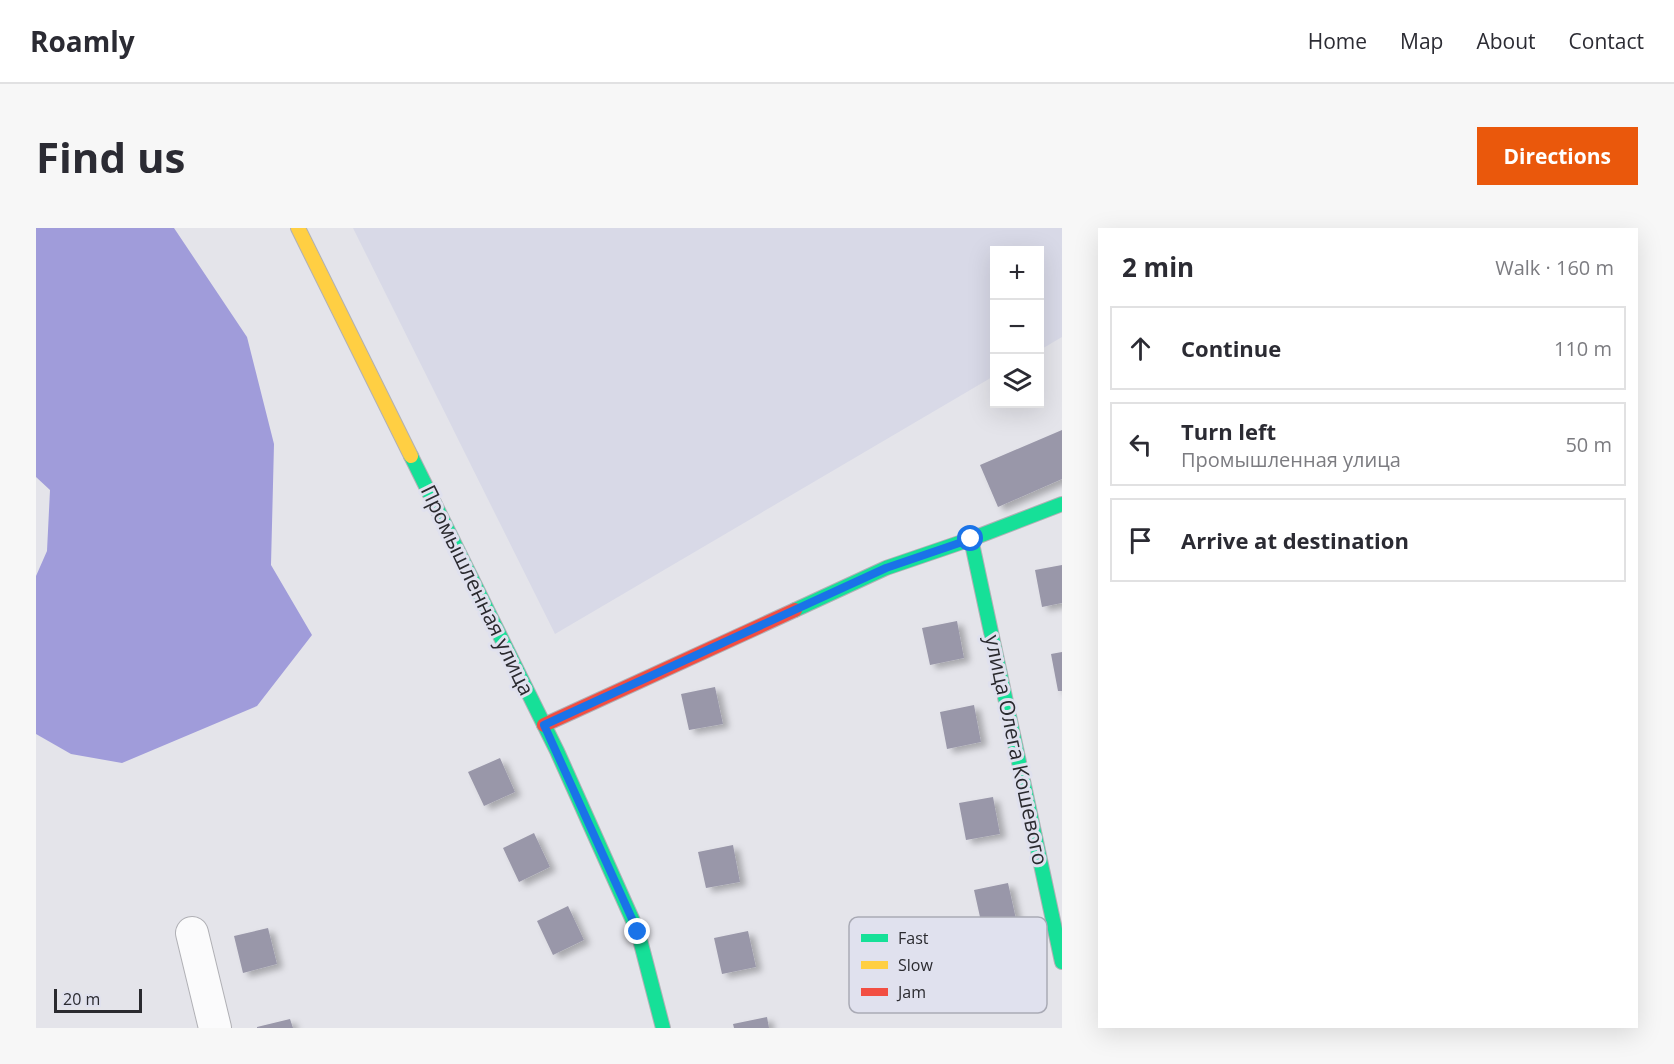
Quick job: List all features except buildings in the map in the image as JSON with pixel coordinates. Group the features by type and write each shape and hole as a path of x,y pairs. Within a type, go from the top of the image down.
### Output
{"street":[{"name":"Промышленная улица","path":"298,228 544,725 638,932 663,1028"},
{"path":"544,725 886,568 1062,504"},
{"name":"улица Олега Кошевого","path":"971,539 1062,962"},
{"path":"192,933 215,1028"}],"shaded area":[{"path":"36,228 174,228 247,337 274,444 271,565 312,635 257,706 122,763 71,754 36,734 36,576 47,551 50,490 36,477"},
{"path":"353,228 1062,228 1062,337 1044,348 1044,246 990,246 990,378 555,634"}],"traffic: fast":[{"path":"411,456 557,751 638,932 663,1028"},
{"path":"795,610 886,568 1062,504"},
{"path":"971,539 1062,962"}],"traffic: slow":[{"path":"298,228 411,456"}],"traffic: jam":[{"path":"544,725 795,610"}],"route":[{"path":"638,932 544,725 886,568 971,539"}]}
